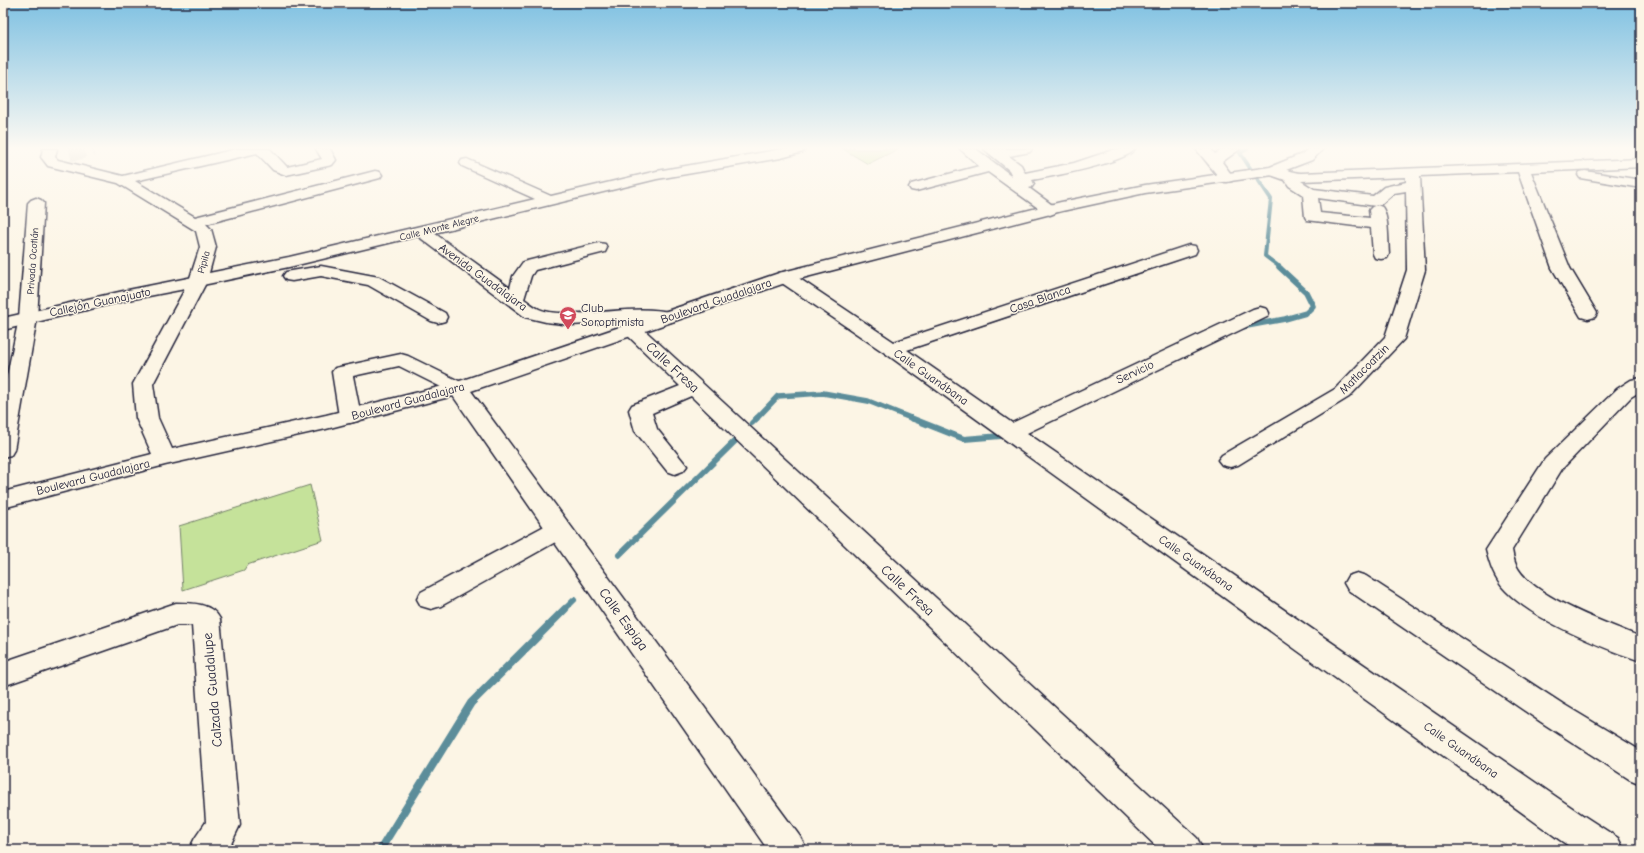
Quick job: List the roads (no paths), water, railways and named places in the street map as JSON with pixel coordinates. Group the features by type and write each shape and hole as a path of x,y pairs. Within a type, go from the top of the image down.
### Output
{"street":[{"name":"Pipila","path":"138,189 194,222 203,229 208,247 194,288 143,384 146,418 165,458"},
{"path":"194,222 322,189"},
{"path":"523,189 548,200"},
{"name":"Calle Monte Alegre","path":"194,288 289,262 595,189"},
{"path":"1023,189 1055,209"},
{"path":"1032,189 1055,209"},
{"name":"Boulevard Guadalajara","path":"3,500 165,458 350,416 458,388 785,277 1055,209 1146,189"},
{"path":"1303,189 1310,193 1376,201 1392,189"},
{"name":"Matlacoatzin","path":"1230,460 1342,393 1394,339 1416,270 1414,189"},
{"path":"1536,189 1561,268 1588,313"},
{"path":"1310,193 1313,216 1378,224"},
{"path":"1376,201 1382,254"},
{"name":"Privada Ocotlán","path":"3,450 10,378 28,318 36,203"},
{"name":"Avenida Guadalajara","path":"421,231 532,313 547,318 566,320 637,315 667,317"},
{"path":"515,300 522,276 529,266 599,248"},
{"name":"Casa Blanca","path":"892,349 1189,250"},
{"path":"194,288 321,271 373,281 438,317"},
{"name":"Calle Guanábana","path":"785,277 892,349 1010,432 1578,839 1606,850"},
{"name":"Callejón Guanajuato","path":"3,324 128,295 194,288"},
{"name":"Servicio","path":"1010,432 1260,313"},
{"name":"Calle Fresa","path":"632,329 1185,850"},
{"path":"350,416 342,372 401,360 458,388"},
{"path":"1641,384 1638,384 1624,393 1553,464 1498,550 1506,571 1522,592 1548,608 1641,649"},
{"name":"Calle Espiga","path":"458,388 789,850"},
{"path":"675,466 646,431 640,410 694,388"},
{"path":"431,599 559,529"},
{"path":"1357,583 1552,713 1641,769"},
{"name":"Calzada Guadalupe","path":"3,674 176,614 194,614 206,619 223,825 214,844 207,850"}],"waterway":[{"path":"1264,189 1271,199 1265,256 1281,268"},
{"path":"1242,327 1285,319 1306,313 1313,306 1306,292 1279,267"},
{"path":"756,419 778,396 823,393 868,401 913,419"},
{"path":"911,418 964,439 1001,436"},
{"path":"752,423 756,419"},
{"path":"619,555 736,440"},
{"path":"380,850 471,703 574,600"}],"place":[{"name":"Club Soroptimista","path":"568,330"}]}
